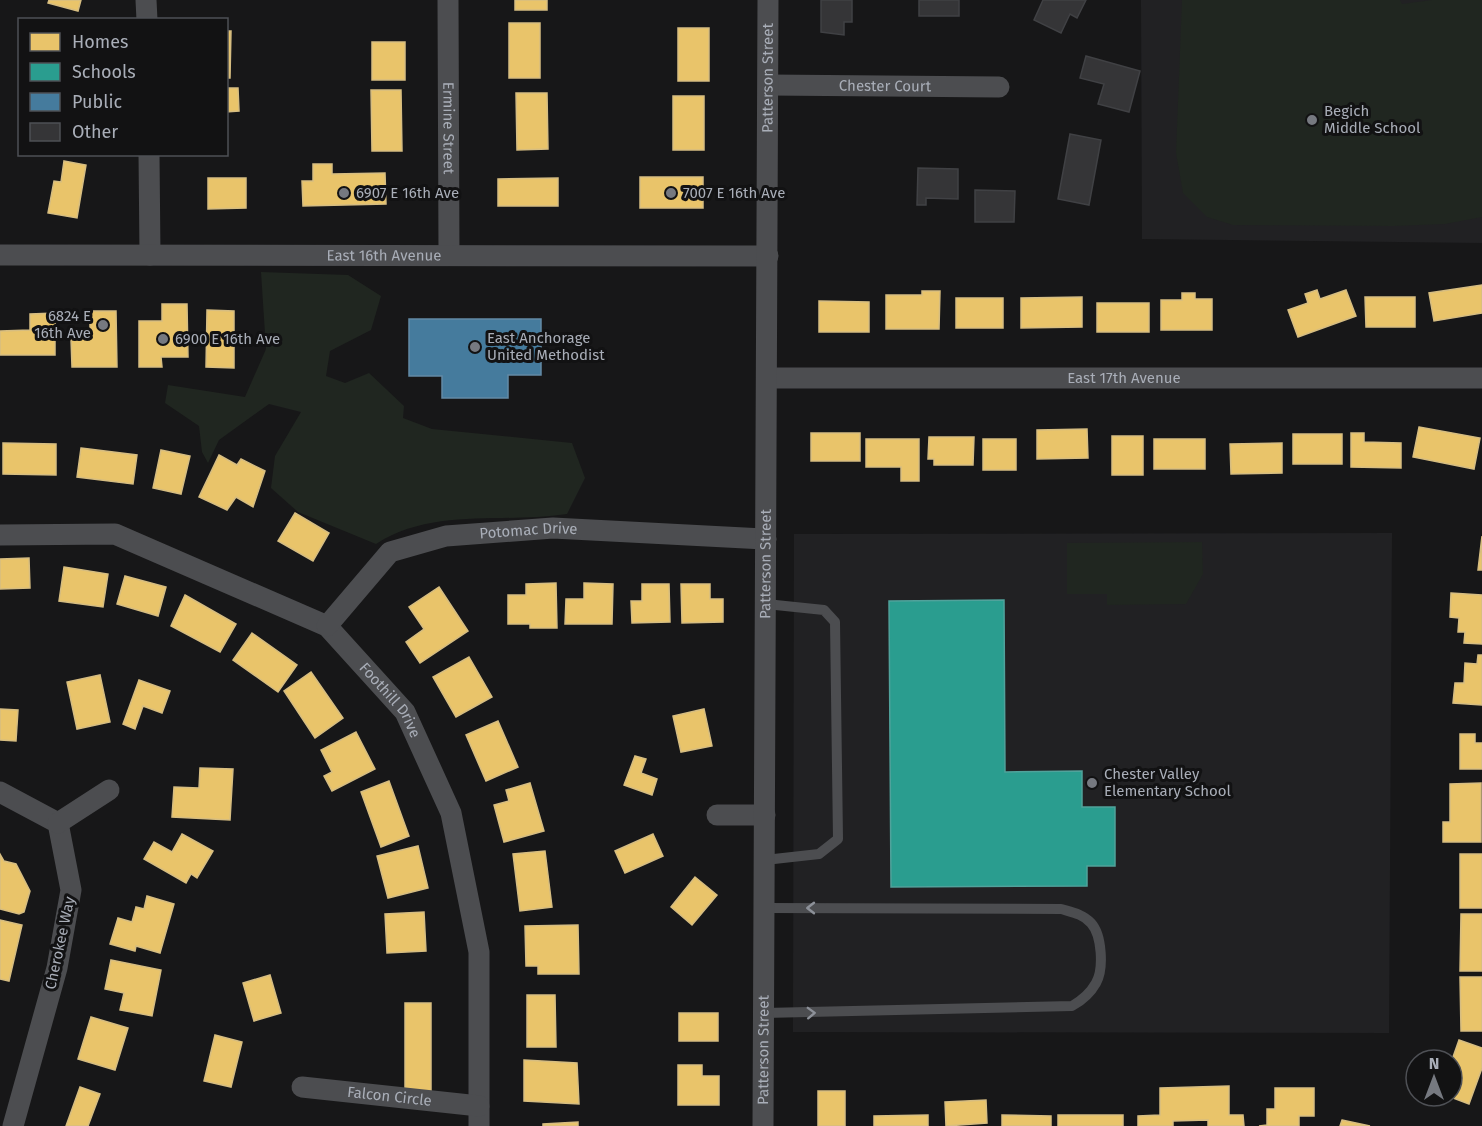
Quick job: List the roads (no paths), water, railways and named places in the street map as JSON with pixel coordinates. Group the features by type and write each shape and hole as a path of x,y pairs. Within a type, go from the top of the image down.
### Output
{"street":[{"path":"146,0 147,18"},
{"name":"Ermine Street","path":"448,0 449,255"},
{"name":"Patterson Street","path":"763,1126 768,0"},
{"name":"Chester Court","path":"769,85 999,87"},
{"path":"149,156 150,255"},
{"name":"East 16th Avenue","path":"0,255 768,256"},
{"name":"East 17th Avenue","path":"767,378 1482,378"},
{"name":"Potomac Drive","path":"327,626 390,552 446,536 553,528 766,539"},
{"name":"Foothill Drive","path":"0,535 115,534 327,626 405,712 451,813 479,952 479,1116"},
{"path":"0,792 58,823 109,790"},
{"path":"717,815 765,815"},
{"name":"Cherokee Way","path":"13,1126 57,968 72,890 58,823"},
{"name":"Falcon Circle","path":"302,1087 479,1116"}],"lane":[{"path":"765,860 819,854 838,839 835,622 824,610 766,604"},
{"path":"764,908 1061,909 1076,913 1091,923 1097,934 1100,954 1096,984 1072,1006 764,1013"}],"place":[{"name":"Begich Middle School","path":"1312,120"},
{"name":"6907 E 16th Ave","path":"344,193"},
{"name":"7007 E 16th Ave","path":"671,193"},
{"name":"6824 E 16th Ave","path":"103,325"},
{"name":"6900 E 16th Ave","path":"163,339"},
{"name":"East Anchorage United Methodist","path":"475,347"},
{"name":"Chester Valley Elementary School","path":"1092,783"}]}
